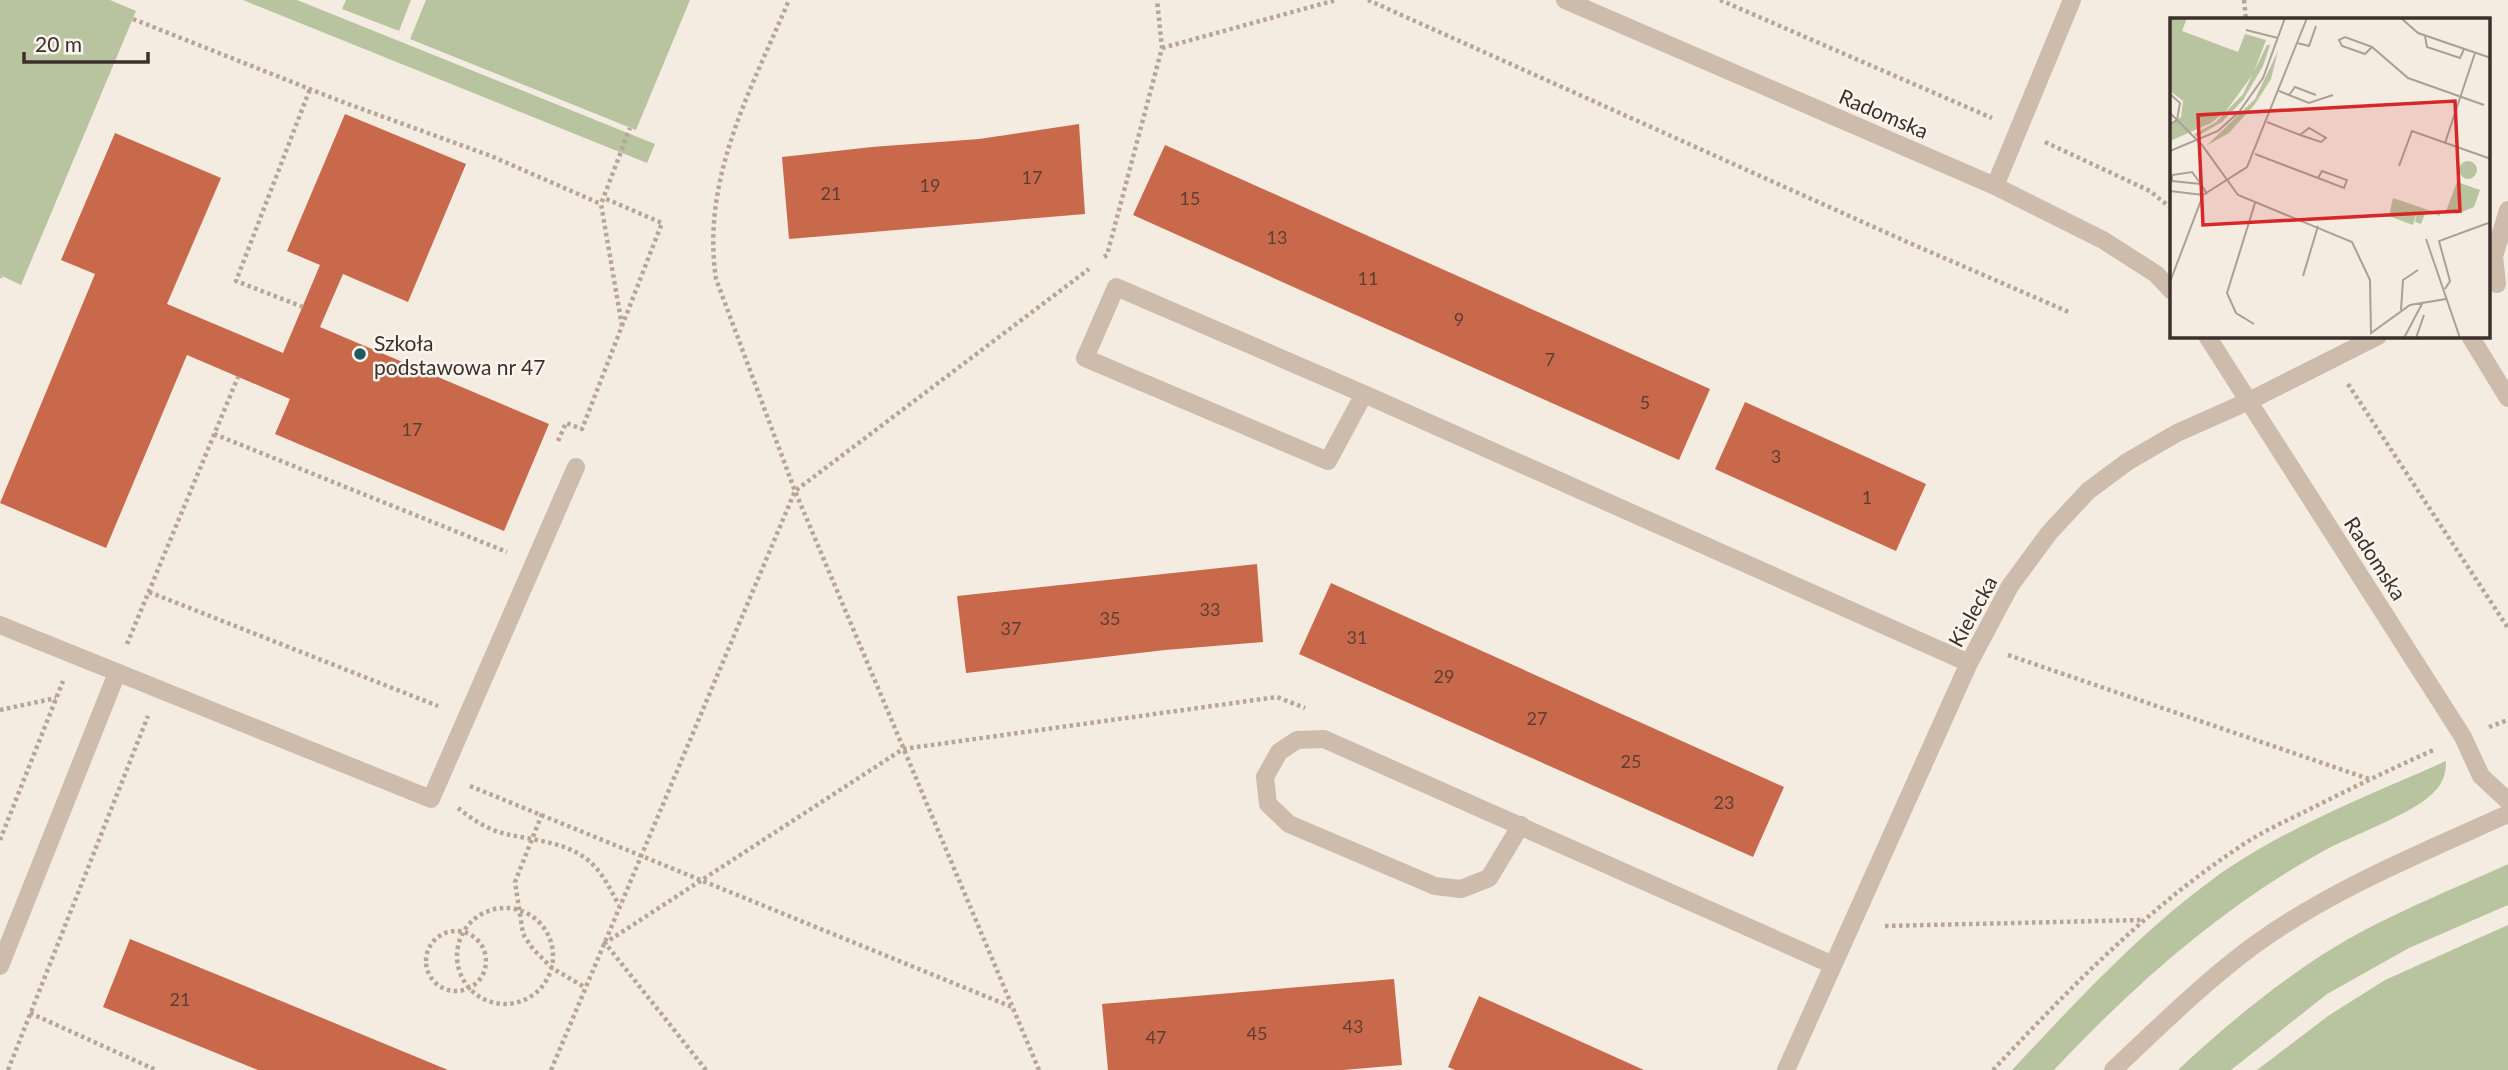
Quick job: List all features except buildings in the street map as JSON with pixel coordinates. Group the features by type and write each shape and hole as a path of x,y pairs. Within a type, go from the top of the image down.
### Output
{"street":[{"name":"Radomska","path":"1565,0 1995,186 2102,240 2156,274 2170,289"},
{"path":"1995,186 2072,0"},
{"path":"2498,285 2494,256 2508,210"},
{"path":"1364,394 1328,461 1086,358 1116,287 1364,394 1969,663"},
{"name":"Radomska","path":"2208,338 2463,737 2481,776 2508,801"},
{"name":"Kielecka","path":"1786,1070 1979,642 2011,586 2049,533 2088,491 2127,462 2177,433 2249,401 2374,338"},
{"path":"2471,338 2507,395"},
{"path":"0,625 431,799 576,467"},
{"path":"0,966 117,673"},
{"path":"1521,825 1489,878 1461,889 1434,886 1289,824 1268,804 1265,776 1279,751 1297,740 1324,739 1521,825 1833,965"},
{"path":"2113,1070 2188,999 2264,939 2319,903 2508,814"}],"path":[{"path":"789,0 738,121 721,170 714,215 713,258 716,279 795,491 1038,1070"},
{"path":"551,1070 795,491 1107,255 1162,48 1157,0"},
{"path":"1162,48 1336,0"},
{"path":"1368,0 1905,242 2071,313"},
{"path":"1720,0 2019,130 2150,191 2170,207"},
{"path":"2244,0 2246,18"},
{"path":"133,19 662,223 582,429 566,423 556,447"},
{"path":"303,307 236,281 310,89"},
{"path":"622,326 602,201 629,128"},
{"path":"2331,358 2508,628"},
{"path":"125,650 237,377"},
{"path":"214,434 534,563"},
{"path":"149,592 446,709"},
{"path":"1979,642 2118,694 2370,779"},
{"path":"0,840 73,655"},
{"path":"8,1070 159,689"},
{"path":"0,710 56,698"},
{"path":"1993,1070 2046,1013 2143,920 2171,896 2244,844 2370,779 2508,720"},
{"path":"605,943 903,748"},
{"path":"437,786 448,800 485,826 504,834 532,838 579,854 595,867 620,906"},
{"path":"542,814 515,882 523,934 533,949 552,968 586,988"},
{"path":"642,854 1012,1007"},
{"path":"506,907 518,909 537,919 548,932 553,948 552,968 547,981 536,993 521,1002 504,1004 488,1001 469,988 457,963 457,946 463,932 474,918 489,910 506,907"},
{"path":"1849,927 2143,920"},
{"path":"445,933 471,934 481,944 485,956 484,970 478,981 469,988 453,990 441,986 431,978 426,965 427,951 434,940 445,933"},
{"path":"605,943 706,1070"},
{"path":"30,1013 156,1070"}],"green space":[{"path":"0,0 110,0 136,11 21,285 0,275"},
{"path":"243,0 297,0 655,144 647,163"},
{"path":"346,0 411,0 399,31 342,9"},
{"path":"426,0 690,0 636,130 410,39"},
{"path":"2446,761 2441,783 2427,799 2399,816 2320,853 2212,924 2146,979 2054,1070 2012,1070 2133,945 2213,879 2297,828"},
{"path":"2508,864 2508,905 2409,948 2327,994 2231,1070 2178,1070 2249,1008 2325,953 2392,916"},
{"path":"2508,925 2508,1070 2257,1070 2328,1016 2385,980"}],"place":[{"name":"Szkoła podstawowa nr 47","path":"360,354"}]}
